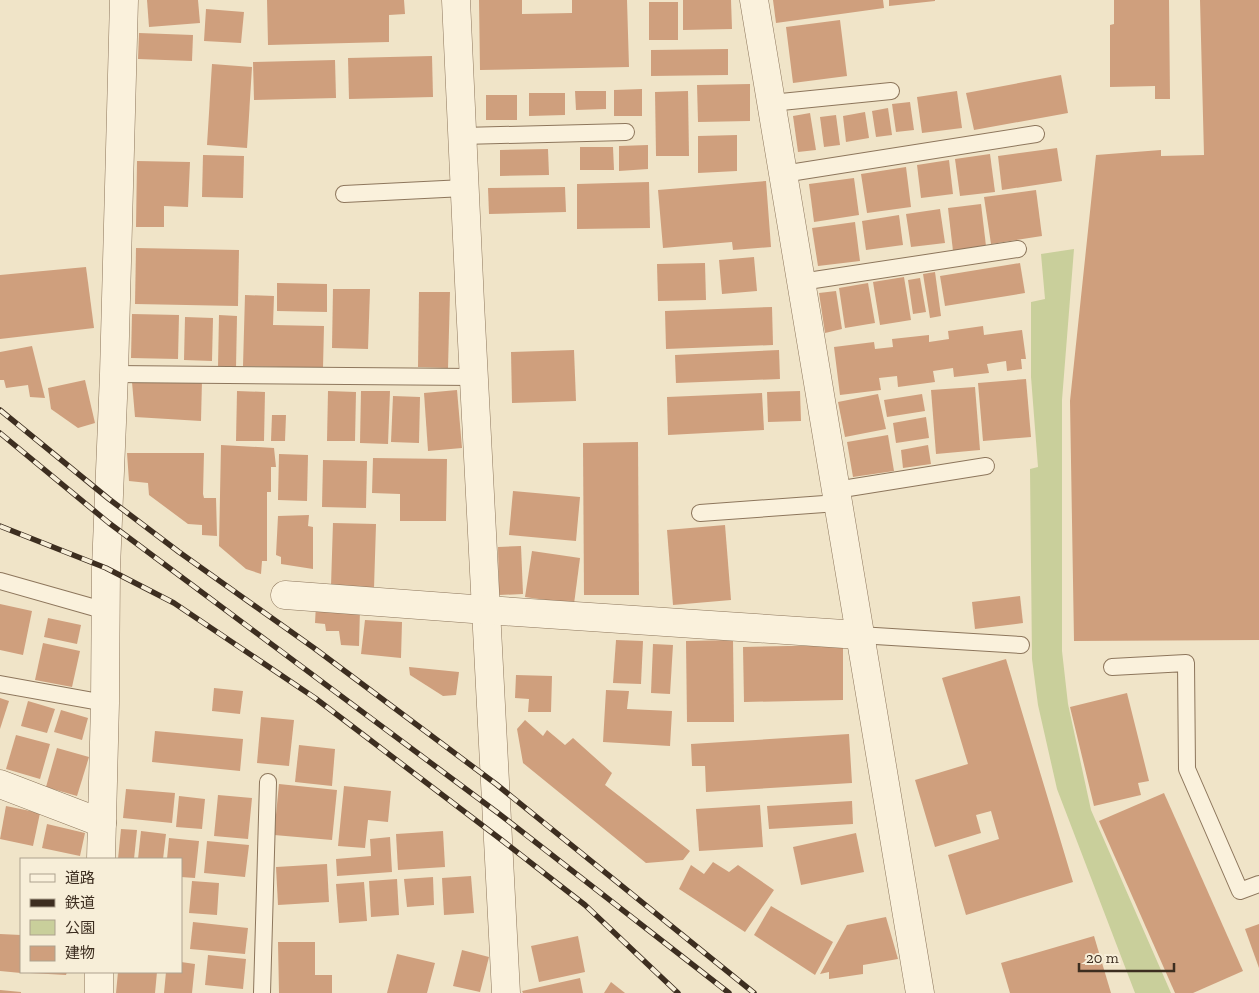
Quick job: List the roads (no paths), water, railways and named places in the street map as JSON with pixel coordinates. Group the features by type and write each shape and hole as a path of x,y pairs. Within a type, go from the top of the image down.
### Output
{"street":[{"path":"101,858 106,568 114,374 124,0"},
{"path":"456,0 506,993"},
{"path":"754,0 920,993"},
{"path":"285,595 859,635"},
{"path":"0,784 102,823"},
{"path":"98,993 99,973"}],"lane":[{"path":"771,103 891,91"},
{"path":"462,136 626,132"},
{"path":"782,174 1036,134"},
{"path":"344,194 464,188"},
{"path":"801,282 1018,249"},
{"path":"114,374 474,376"},
{"path":"700,513 837,496 986,466"},
{"path":"0,581 106,611"},
{"path":"859,635 1021,645"},
{"path":"1112,667 1186,663 1187,769 1240,891 1259,884"},
{"path":"0,684 105,703"},
{"path":"262,993 268,782"}],"railway":[{"path":"0,410 109,499 179,552 314,648 496,784 754,993"},
{"path":"0,433 109,523 498,813 729,993"},
{"path":"0,526 106,568 174,603 315,698 585,905 678,993"}]}
